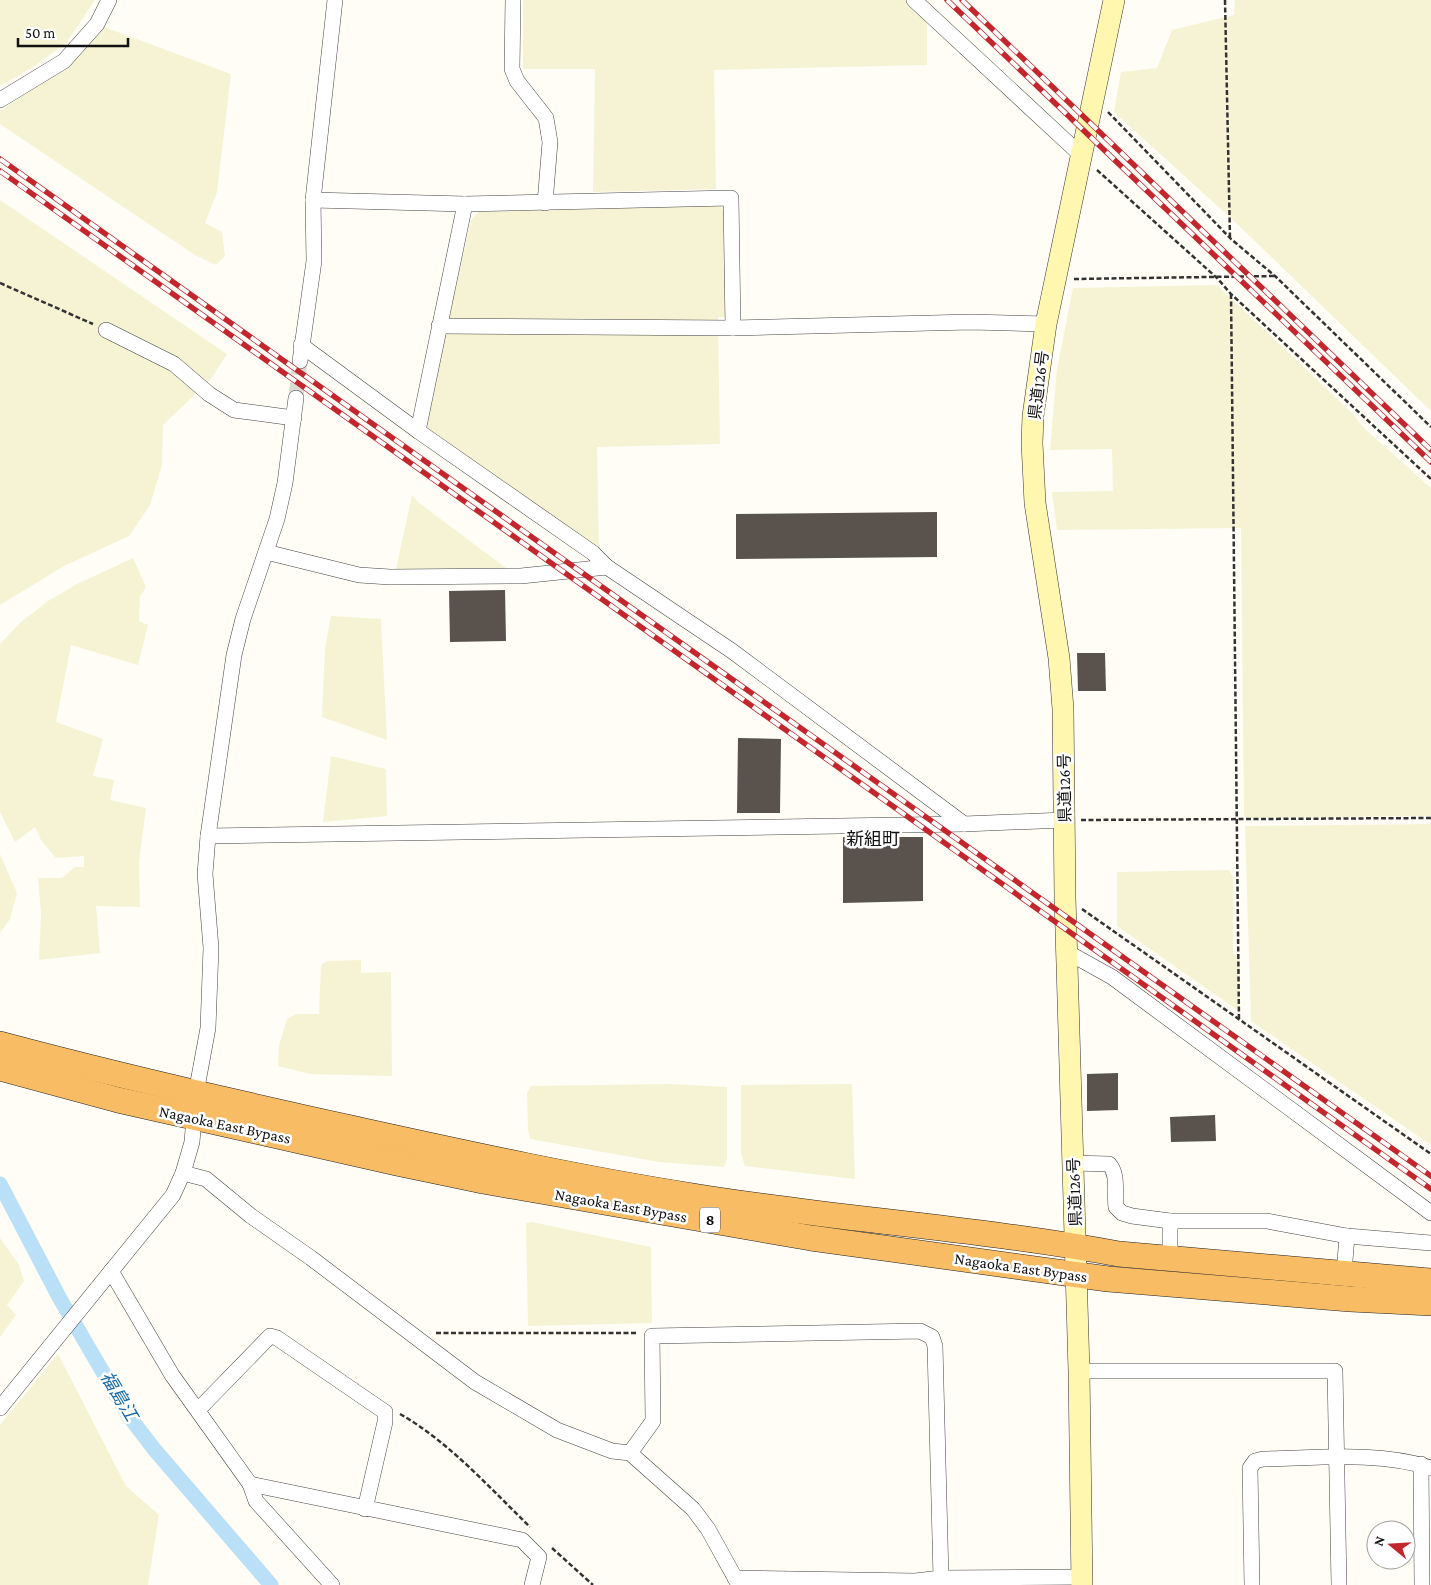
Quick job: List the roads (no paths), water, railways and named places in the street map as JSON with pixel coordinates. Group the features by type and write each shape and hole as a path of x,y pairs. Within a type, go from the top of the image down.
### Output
{"highway":[{"path":"0,1035 112,1074"},
{"name":"Nagaoka East Bypass","path":"0,1044 112,1074 195,1105 493,1182 811,1238 1108,1279 1350,1299 1431,1303"},
{"name":"Nagaoka East Bypass","path":"0,1068 118,1100 195,1105 696,1197 861,1220 1076,1246 1119,1254 1431,1281"},
{"path":"0,1081 118,1100"}],"main road":[{"name":"県道126号","path":"1082,1581 1076,1246 1065,897 1063,709 1059,658 1035,503 1032,469 1033,416 1046,324 1114,0"}],"street":[{"path":"0,100 64,61 97,24 109,0"},
{"path":"300,361 314,261 313,200 335,0"},
{"path":"514,0 512,69 516,81 546,118 550,142 544,203"},
{"path":"914,0 1082,156"},
{"path":"313,200 465,204 731,198 733,328"},
{"path":"418,431 465,204"},
{"path":"440,326 733,328 972,322 1046,324"},
{"path":"106,330 174,364 209,394 234,410 294,418"},
{"path":"301,345 418,431 592,554 607,567 732,651 964,824"},
{"path":"0,1408 172,1195 183,1173 192,1142 195,1105 208,1028 211,948 205,874 208,836 234,655 242,619 266,552 285,483 296,398"},
{"path":"266,552 359,574 390,577 521,576 607,567"},
{"path":"208,836 964,824 1065,820"},
{"path":"1067,952 1112,977 1431,1213"},
{"path":"1072,1163 1109,1164 1115,1175 1116,1207 1122,1213 1132,1216 1170,1221 1267,1221 1347,1236 1431,1243"},
{"path":"183,1173 206,1179 251,1216 474,1382 531,1417 580,1440 612,1451 630,1453 693,1509 708,1529 737,1581 915,1581 941,1578 1082,1581"},
{"path":"1170,1221 1170,1258"},
{"path":"1344,1273 1347,1236"},
{"path":"107,1276 215,1438 250,1484 256,1501 332,1585"},
{"path":"630,1453 653,1421 652,1336 920,1331 932,1337 935,1346 941,1578"},
{"path":"198,1410 270,1336 277,1338 385,1412 385,1422 365,1509"},
{"path":"1079,1371 1335,1371 1335,1458 1339,1585"},
{"path":"1252,1585 1250,1468 1255,1461 1263,1459 1335,1458 1397,1460 1426,1466 1422,1585"},
{"path":"250,1484 522,1540 539,1557 532,1585"}],"waterway":[{"name":"福島江","path":"0,1184 59,1297 128,1415 154,1449 271,1585"}],"tunnel":[{"path":"296,398 300,361"}],"railway":[{"path":"947,0 1431,462"},
{"path":"962,0 1431,450"},
{"path":"0,159 1431,1176"},
{"path":"0,171 1431,1189"}],"district":[{"name":"新組町","path":"873,839"}]}
